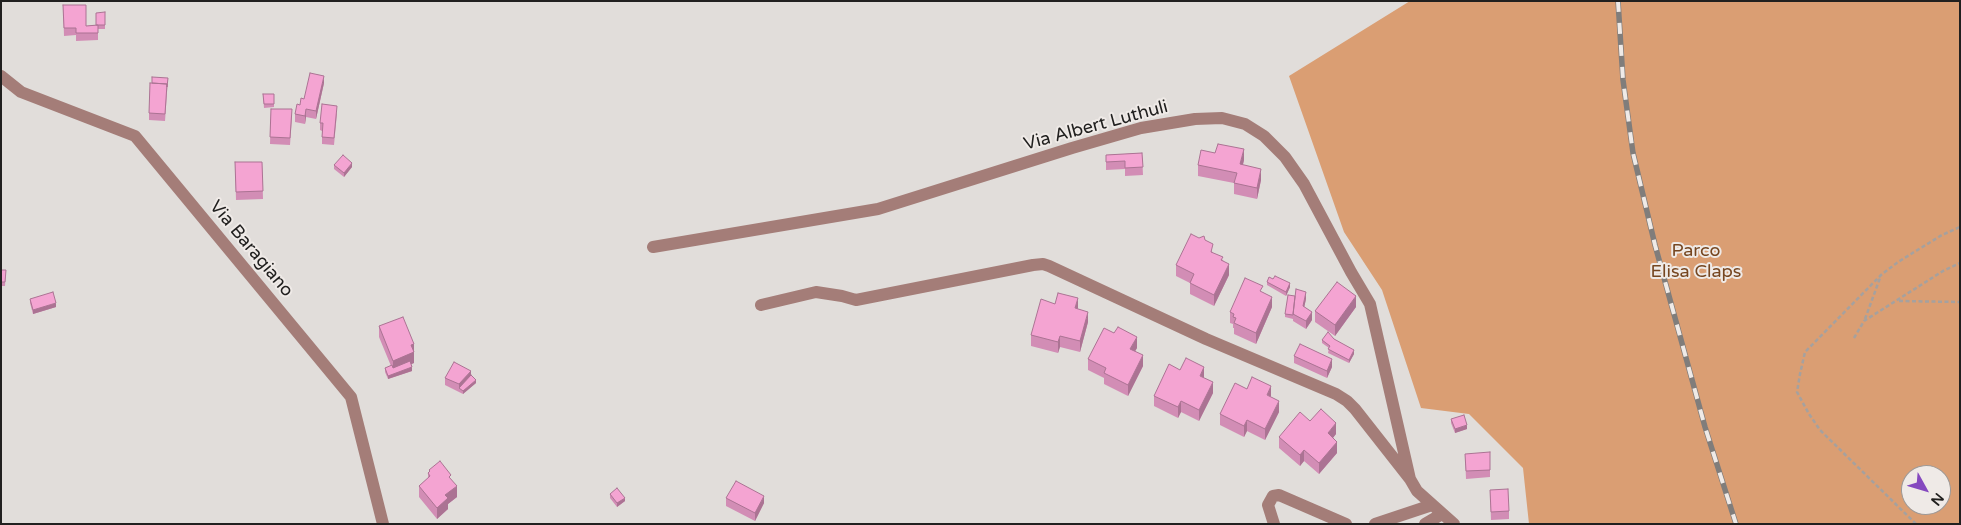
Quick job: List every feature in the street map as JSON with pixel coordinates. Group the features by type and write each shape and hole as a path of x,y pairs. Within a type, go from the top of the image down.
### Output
{"street":[{"name":"Via Baragiano","path":"1,76 21,92 135,136 351,397 383,524"},
{"name":"Via Albert Luthuli","path":"653,246 878,209 1141,128 1222,118 1245,124 1264,136 1278,150 1304,184 1370,304 1410,479"},
{"name":"Via Albert Luthuli","path":"761,305 816,292 856,300 1043,264 1206,339 1336,394 1355,409 1410,479 1417,491 1454,524"},
{"path":"1274,524 1268,505 1273,496 1279,494 1346,524"},
{"path":"1375,524 1432,505"},
{"path":"1425,524 1442,514"}],"path":[{"path":"1916,524 1820,430 1797,392 1805,352 1881,275 1905,257 1942,235 1960,227"},
{"path":"1864,321 1943,271 1960,263"},
{"path":"1854,338 1864,321 1881,275"},
{"path":"1897,301 1960,302"}],"green space":[{"name":"Parco Elisa Claps","path":"1410,1 1960,1 1960,524 1529,524 1523,468 1469,414 1421,408 1382,290 1344,232 1289,76"}],"building":[{"path":"63,5 86,5 86,26 98,25 98,33 76,33 76,28 64,28"},
{"path":"105,12 105,25 96,25 96,13"},
{"path":"310,73 324,76 316,111 306,109 305,116 295,114 297,104 300,105 301,98 304,99"},
{"path":"152,77 168,78 167,87 167,84 152,83"},
{"path":"150,83 167,84 165,114 149,113"},
{"path":"263,94 274,94 274,104 264,104"},
{"path":"322,104 337,106 334,138 322,137 323,123 320,123"},
{"path":"271,109 292,109 290,138 270,137"},
{"path":"1218,144 1244,149 1240,164 1261,169 1257,188 1234,183 1237,173 1198,165 1201,150 1215,153"},
{"path":"1142,153 1143,167 1125,168 1125,161 1106,162 1106,155"},
{"path":"343,155 352,163 344,173 334,165"},
{"path":"235,162 262,162 263,191 236,192"},
{"path":"1191,234 1199,238 1204,236 1205,240 1213,244 1211,252 1223,257 1221,260 1229,264 1214,295 1190,283 1194,274 1176,265"},
{"path":"1,270 6,270 5,282 1,282"},
{"path":"1275,276 1290,283 1286,292 1267,282 1269,277 1273,279"},
{"path":"1245,278 1263,286 1260,291 1272,297 1256,333 1234,323 1236,318 1230,312"},
{"path":"1337,282 1356,296 1335,325 1315,311"},
{"path":"1296,289 1306,292 1303,306 1312,312 1306,321 1293,314"},
{"path":"53,292 56,303 33,310 30,299"},
{"path":"1058,293 1078,298 1075,308 1088,312 1080,341 1060,336 1058,342 1031,335 1041,299 1055,304"},
{"path":"1288,295 1295,296 1293,315 1285,314"},
{"path":"403,317 414,344 411,345 414,352 393,361 379,326"},
{"path":"1118,327 1137,337 1130,349 1143,355 1128,385 1104,373 1106,368 1088,359 1104,328 1114,333"},
{"path":"1328,332 1334,339 1354,350 1349,360 1328,349 1330,346 1322,340"},
{"path":"1300,344 1332,359 1327,371 1294,356"},
{"path":"1186,358 1204,367 1200,376 1213,382 1199,410 1181,401 1178,407 1154,396 1169,364 1180,370"},
{"path":"410,361 412,367 388,376 385,368 392,365 393,368"},
{"path":"454,362 471,371 459,384 445,378"},
{"path":"471,375 476,380 463,391 459,388"},
{"path":"1252,377 1271,386 1267,395 1279,401 1265,429 1247,420 1244,426 1220,414 1235,383 1247,389"},
{"path":"1321,409 1336,423 1328,433 1337,442 1319,463 1304,450 1300,455 1279,437 1300,412 1310,421"},
{"path":"1464,415 1467,425 1455,429 1451,419"},
{"path":"1490,452 1490,470 1466,471 1465,454"},
{"path":"440,461 451,475 449,477 457,486 445,495 448,498 437,508 419,486 430,476 429,470"},
{"path":"736,481 764,496 755,513 726,498"},
{"path":"617,488 625,498 617,503 610,494"},
{"path":"1508,489 1509,511 1491,512 1490,490"}],"railway":[{"path":"1618,1 1623,80 1633,153 1655,245 1705,427 1736,524"}]}
